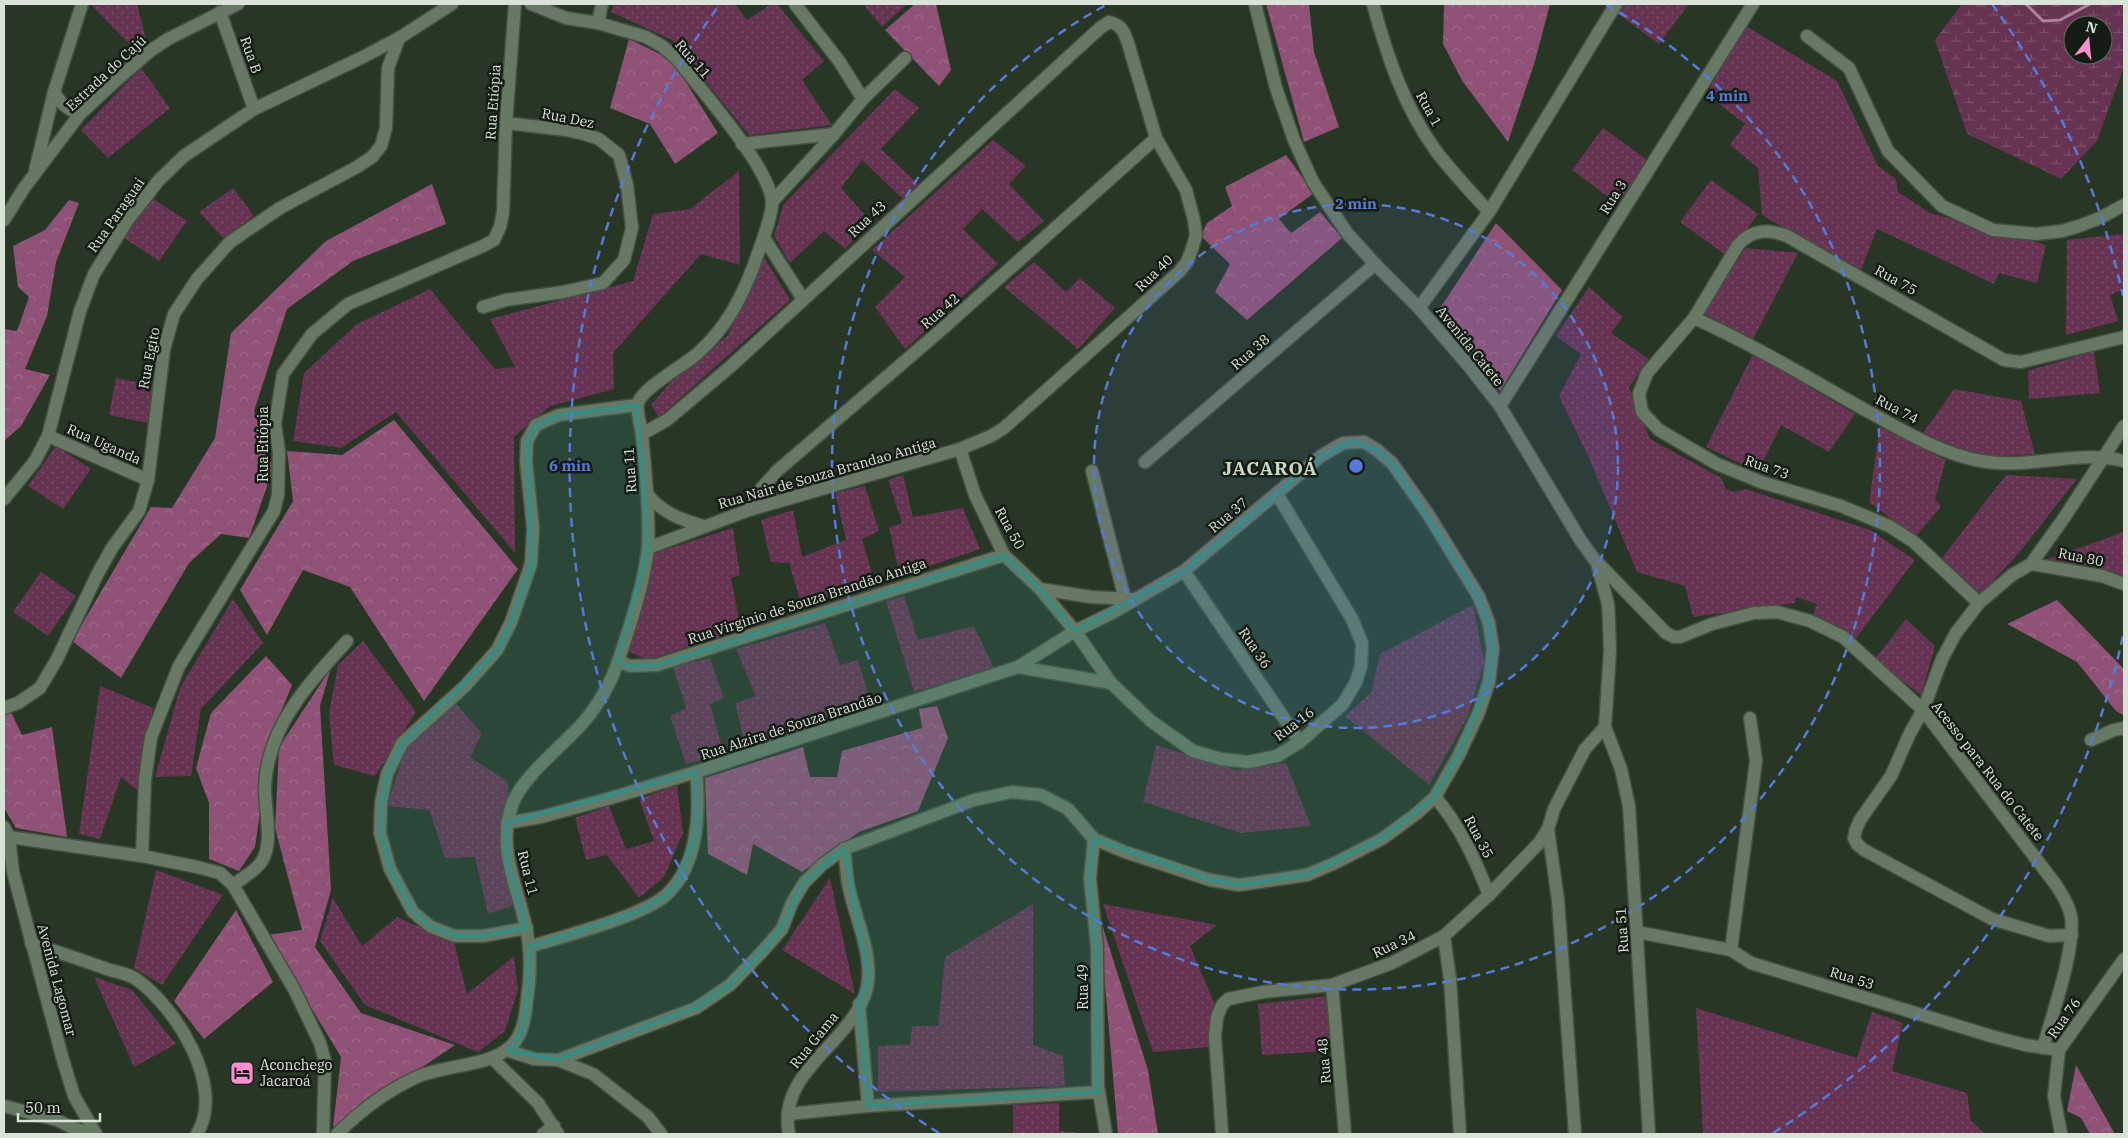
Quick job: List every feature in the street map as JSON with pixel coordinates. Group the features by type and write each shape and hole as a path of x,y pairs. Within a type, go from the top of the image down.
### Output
{"street":[{"path":"35,174 54,92 82,4"},
{"name":"Estrada do Cajú","path":"4,220 35,174 80,114 150,50 168,38 238,4"},
{"name":"Rua Paraguai","path":"4,499 35,461 48,436 80,311 94,274 127,221 159,180 184,156 254,108 365,56 399,38 452,4"},
{"name":"Rua Etiópia","path":"142,856 145,780 152,737 179,666 274,511 278,494 279,452 275,424 283,374 312,334 348,304 494,240 500,227 503,212 506,123 516,4"},
{"name":"Rua 11","path":"532,4 566,18 598,23 646,37 662,46 677,59 742,144 760,170 772,202"},
{"path":"598,23 602,4"},
{"path":"795,4 839,61 864,99"},
{"name":"Avenida Catete","path":"1255,4 1276,88 1294,140 1313,182 1347,233 1419,308 1500,406 1570,524 1598,562 1608,604 1609,623 1610,650 1605,727"},
{"name":"Rua 1","path":"1373,4 1393,71 1417,122 1436,152 1489,212"},
{"path":"1419,308 1489,212 1616,4"},
{"name":"Rua 3","path":"1500,406 1753,4"},
{"name":"Rua B","path":"220,12 254,108"},
{"name":"Rua 40","path":"960,449 1004,428 1172,278 1187,262 1196,235 1186,190 1156,138 1125,37 1117,24 1110,22"},
{"name":"Rua 43","path":"642,434 667,420 730,367 1088,38 1110,22"},
{"path":"1807,36 1849,68 1888,151 1942,206 1992,230 2036,234 2062,231 2079,226 2100,218 2124,205"},
{"name":"Rua Egito","path":"4,708 18,703 40,688 57,659 112,548 139,511 148,480 162,357 174,314 197,279 230,242 280,208 358,167 372,157 381,146 386,128 388,68 399,38"},
{"path":"365,56 388,68"},
{"path":"526,928 483,936 454,936 431,928 413,912 390,870 380,833 381,803 387,774 402,743 465,686 497,650 511,622 532,564 533,528 526,461 527,441 536,425 559,415 637,405 643,393 685,364 707,345 727,323 742,296 764,238 772,202 864,99 905,58"},
{"path":"54,92 61,104 68,110 80,114"},
{"name":"Rua Dez","path":"483,307 506,300 563,292 603,283 624,260 632,228 628,185 619,155 599,139 584,134 506,123"},
{"path":"742,144 834,134"},
{"name":"Rua 42","path":"748,510 760,490 789,460 940,331 1156,138"},
{"name":"Rua 75","path":"1694,318 1745,237 1756,232 1773,231 1796,241 2004,360 2021,362 2124,337"},
{"path":"764,238 803,299"},
{"name":"Rua 38","path":"1145,462 1375,264"},
{"name":"Rua 74","path":"1694,318 1734,337 1902,430 1953,453 1981,461 2001,463 2104,457 2124,460"},
{"name":"Rua 73","path":"1694,318 1646,373 1639,394 1642,412 1659,430 1717,464 1761,482 1842,506 1889,526 1914,542 1979,603"},
{"name":"Rua 11","path":"509,1051 520,1034 526,1008 530,961 526,928 508,862 506,844 507,823 513,801 526,781 583,723 604,692 618,661 637,600 648,548 647,494 642,434 637,405"},
{"path":"2072,935 2048,936 1992,919 1864,850 1857,844 1854,838 1860,820 1891,776 1910,733 1923,710 1942,659 1956,633 1979,603 2012,575 2031,564 2124,426"},
{"name":"Rua Uganda","path":"48,436 148,480"},
{"name":"Rua 37","path":"1075,631 1130,599 1184,571 1331,449 1343,443 1364,442 1377,450 1392,464 1428,514 1479,597 1489,623 1493,649 1489,682 1459,754 1435,797"},
{"name":"Rua Nair de Souza Brandao Antiga","path":"648,548 748,510 960,449"},
{"name":"Rua 50","path":"960,449 975,494 1004,555 1040,589 1075,631"},
{"path":"1040,589 1091,597 1130,599 1092,471"},
{"path":"647,494 658,507 681,520 703,526"},
{"name":"Rua 16","path":"1075,631 1111,683 1151,721 1193,751 1222,759 1248,762 1277,756 1300,742 1343,704 1356,682 1362,666 1362,643 1352,618 1276,494"},
{"name":"Rua Virginio de Souza Brandão Antiga","path":"618,661 630,666 657,664 1004,555"},
{"name":"Acesso para Rua do Catete","path":"1598,562 1666,633 1674,637 1680,637 1712,624 1754,613 1777,612 1810,621 1843,637 1923,710 2056,885 2065,899 2071,915 2072,935 2043,1048"},
{"name":"Rua 80","path":"2031,564 2102,576 2124,584"},
{"name":"Rua 36","path":"1184,571 1300,742"},
{"name":"Rua Alzira de Souza Brandão","path":"507,823 541,817 696,772 1018,667 1075,631"},
{"path":"232,885 257,867 263,860 268,846 265,785 268,765 278,733 304,689 347,642"},
{"path":"1018,667 1111,683"},
{"path":"1731,950 1756,761 1750,718"},
{"name":"Rua 34","path":"1222,1134 1215,1036 1222,1005 1228,999 1263,992 1332,985 1392,963 1444,936 1527,858 1548,829 1554,809 1585,749 1605,727"},
{"name":"Rua 51","path":"1605,727 1621,769 1629,806 1649,1134"},
{"path":"2090,740 2124,728"},
{"path":"529,947 636,912 665,896 678,880 689,860 695,835 698,806 696,772"},
{"path":"558,1060 696,1008 716,996 761,953 782,928 792,902 804,883 822,865 844,849 974,800 1012,792 1041,794 1068,809 1094,839 1124,852 1210,880 1239,885 1307,875 1335,864 1382,839 1416,814 1435,797"},
{"name":"Rua 35","path":"1435,797 1451,816 1464,838 1489,895"},
{"path":"1548,829 1558,900 1575,1134"},
{"path":"6,832 142,856 220,873 232,885 294,989 320,1043 325,1061 323,1134"},
{"name":"Avenida Lagomar","path":"6,832 8,874 31,943 74,1096 96,1134"},
{"name":"Rua 49","path":"1094,839 1090,878 1098,947 1098,1092 1106,1134"},
{"name":"Rua Gama","path":"789,1134 787,1122 790,1100 800,1081 828,1046 842,1032 860,1004 864,996 868,977 866,952 848,884 844,849"},
{"name":"Rua 53","path":"1637,932 1731,950 1751,963 1948,1024 2025,1045 2059,1050"},
{"path":"1444,936 1450,980 1460,1134"},
{"path":"31,943 135,978 166,1006 198,1064 205,1085 204,1122 197,1134"},
{"name":"Rua 76","path":"2061,1134 2054,1096 2059,1050 2124,959"},
{"name":"Rua 48","path":"1332,985 1345,1134"},
{"path":"860,1004 868,1106"},
{"path":"337,1134 359,1113 385,1093 420,1075 450,1066 493,1058 509,1051 534,1058 558,1060 593,1074 648,1118 661,1134"},
{"path":"493,1058 538,1103 556,1130 543,1134"},
{"path":"788,1114 868,1106 1098,1092"},
{"path":"4,1106 58,1120 73,1128 92,1134"}],"highlighted area":[{"path":"637,405 648,548 618,661 630,666 657,665 1004,555 1040,589 1075,631 1184,571 1321,456 1353,441 1377,450 1392,463 1479,597 1489,623 1493,649 1489,682 1459,755 1435,797 1382,839 1307,875 1239,885 1210,880 1094,839 1090,878 1097,947 1098,1092 868,1106 859,1004 868,977 844,849 804,883 782,929 761,953 730,985 696,1008 558,1060 509,1051 520,1034 526,1009 529,947 636,912 665,896 678,880 695,835 696,772 507,823 508,862 527,928 483,936 455,936 431,927 413,912 390,869 380,833 381,803 387,774 402,743 497,650 511,622 531,564 527,441 536,425 559,415"}],"green space":[{"path":"90,4 137,4 146,39 135,50"},
{"path":"614,4 735,4 747,20 771,4 777,4 824,61 802,80 832,125 749,135 672,40 611,12"},
{"path":"863,4 907,4 882,27"},
{"path":"915,4 936,4 951,70 939,86 885,30"},
{"path":"1266,4 1309,4 1314,52 1339,127 1304,142"},
{"path":"1444,4 1550,4 1535,61 1508,142 1463,82 1443,44"},
{"path":"1617,4 1689,4 1659,44 1613,10"},
{"path":"1962,4 2124,4 2124,66 2097,141 2061,179 1967,134 1935,40"},
{"path":"1746,26 1837,81 1878,166 1896,179 1898,192 1930,213 2046,245 2037,283 1999,273 1994,284 1877,229 1860,272 1762,215 1758,168 1730,145 1745,124 1706,94"},
{"path":"629,39 672,60 718,133 675,164 650,124 610,108"},
{"path":"141,68 170,108 108,158 81,130"},
{"path":"895,89 919,108 881,149 918,184 903,199 862,160 841,188 870,221 845,249 824,231 790,263 774,236 783,205"},
{"path":"1603,128 1650,162 1618,204 1572,170"},
{"path":"993,140 1026,166 1009,184 1044,221 1018,242 982,209 963,229 998,264 905,349 875,307 905,277 872,250"},
{"path":"1286,155 1314,193 1279,219 1291,233 1320,212 1342,238 1247,320 1215,292 1230,264 1201,236 1207,223 1232,206 1225,187"},
{"path":"739,171 740,265 701,254 613,353 614,389 550,406 514,437 515,553 396,412 341,448 293,441 304,373 357,324 430,289 495,369 515,367 490,319 633,281 653,214 690,209"},
{"path":"1711,180 1758,214 1727,256 1680,222"},
{"path":"432,184 446,224 353,261 287,309 254,411 273,469 249,538 221,534 189,563 121,678 72,641 151,507 172,508 215,438 231,333 326,241"},
{"path":"233,188 254,216 223,238 199,212"},
{"path":"152,198 187,221 159,261 124,238"},
{"path":"69,200 79,203 56,262 47,316 25,369 50,375 21,426 4,441 4,329 17,331 29,297 18,287 13,246 45,230"},
{"path":"1496,223 1562,290 1500,391 1437,313"},
{"path":"2124,234 2124,289 2110,295 2118,321 2066,335 2067,240"},
{"path":"1746,248 1798,253 1753,339 1701,313"},
{"path":"764,257 790,300 659,417 651,405 669,384 728,335"},
{"path":"1034,262 1066,292 1080,278 1115,308 1078,349 1004,287"},
{"path":"1589,287 1623,317 1611,333 1649,359 1629,387 1650,439 1721,478 1726,489 1734,492 1746,489 1870,530 1915,560 1853,642 1813,614 1817,604 1796,597 1795,603 1693,617 1685,586 1637,572 1590,460 1559,396 1581,354 1556,336"},
{"path":"2094,351 2100,393 2029,399 2028,371"},
{"path":"1753,354 1855,414 1829,452 1781,425 1758,472 1706,447"},
{"path":"116,378 155,386 148,423 109,415"},
{"path":"1954,389 2021,401 2035,454 1975,458 1923,433"},
{"path":"394,420 518,569 424,701 350,587 303,570 267,635 240,590 293,501 287,451 342,455"},
{"path":"1880,426 1946,460 1935,499 1941,507 1915,537 1869,502"},
{"path":"56,446 91,469 63,509 28,486"},
{"path":"903,475 913,517 963,508 980,549 900,576 889,528 902,523 888,480"},
{"path":"2006,475 2077,479 2019,553 1980,595 1941,559"},
{"path":"865,486 879,531 862,539 876,587 802,607 789,563 771,562 761,520 793,510 802,557 846,540 835,493"},
{"path":"733,528 740,575 731,578 741,630 647,660 628,651 651,554"},
{"path":"2124,532 2124,579 2048,559"},
{"path":"41,572 76,596 48,636 13,612"},
{"path":"904,596 918,640 974,626 994,668 914,692 886,601"},
{"path":"233,599 263,643 201,709 191,776 155,777 180,688"},
{"path":"2057,600 2124,669 2124,715 2116,711 2077,662 2007,624"},
{"path":"1473,605 1484,662 1468,716 1429,785 1345,716 1371,693 1380,654"},
{"path":"1906,619 1935,646 1921,695 1874,660"},
{"path":"825,623 840,665 858,660 872,706 746,749 735,703 756,696 736,649"},
{"path":"363,641 416,712 375,776 334,765 329,714 338,665"},
{"path":"266,656 292,685 271,736 255,847 239,871 209,859 209,803 196,768 211,713"},
{"path":"710,658 724,698 710,704 724,754 686,764 670,716 686,708 673,667"},
{"path":"331,668 320,706 331,890 315,947 361,1013 455,1045 333,1127 341,1057 267,935 302,930 275,828 279,747"},
{"path":"100,686 153,708 137,790 121,777 100,839 79,834"},
{"path":"454,701 482,734 470,757 508,782 512,906 488,914 475,857 445,858 429,810 387,806 405,750"},
{"path":"937,706 948,738 918,811 859,832 802,872 753,844 747,875 708,854 705,778 803,747 810,777 837,777 842,751 922,728 919,709"},
{"path":"11,712 22,735 52,727 67,837 16,828 4,808 4,715"},
{"path":"1156,745 1236,770 1286,763 1311,826 1241,833 1143,802"},
{"path":"677,785 683,833 664,877 639,898 607,855 586,860 575,818 609,806 626,849 654,841 639,799"},
{"path":"156,870 223,895 162,985 134,968"},
{"path":"830,878 855,994 782,950"},
{"path":"333,898 362,946 397,917 454,942 467,994 514,956 518,990 505,1031 478,1052 365,1005 320,941"},
{"path":"1033,904 1033,1045 1063,1056 1065,1086 878,1092 878,1046 910,1044 912,1026 938,1026 945,957"},
{"path":"1103,904 1217,925 1190,946 1215,1005 1210,1047 1153,1052"},
{"path":"236,910 273,982 204,1039 174,1001"},
{"path":"1099,915 1148,1070 1158,1134 1118,1134"},
{"path":"94,977 132,990 176,1044 134,1067"},
{"path":"1328,996 1330,1051 1262,1055 1258,1004"},
{"path":"1696,1008 1857,1058 1872,1012 1903,1023 1892,1071 1967,1093 1971,1121 1985,1134 1703,1134"},
{"path":"2076,1065 2115,1134 2090,1134 2081,1118 2067,1111"},
{"path":"1059,1103 1059,1131 1096,1134 1013,1134 1013,1105"}],"waterway":[{"path":"2026,4 2043,21 2060,20 2090,4"}],"place":[{"name":"Aconchego Jacaroá","path":"242,1073"}],"district":[{"name":"JACAROÁ","path":"1270,468"}]}
